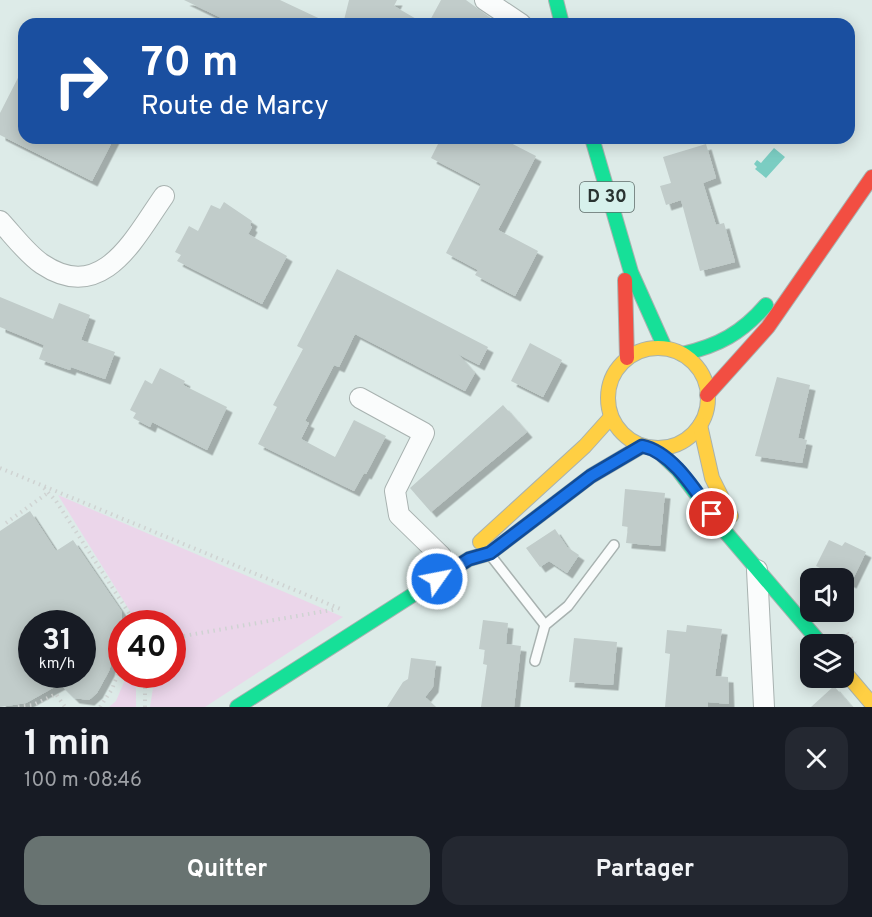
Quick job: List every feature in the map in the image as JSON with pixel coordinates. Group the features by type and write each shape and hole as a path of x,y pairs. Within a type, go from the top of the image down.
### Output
{"street":[{"path":"485,0 512,18"},
{"path":"556,0 560,18"},
{"name":"D 30","path":"594,144 624,256 651,322 665,348"},
{"path":"708,395 768,327 872,177"},
{"path":"0,221 43,264 66,274 94,277 118,260 164,196"},
{"path":"682,354 722,345 742,330 828,238"},
{"name":"D 30","path":"624,256 627,358"},
{"path":"237,707 469,559 490,553 591,476 649,447 672,446 688,438 700,425 706,410 708,395 704,379 695,364 682,354 665,348 645,349 627,358 613,374 607,395 611,417 624,434 649,447 678,470 757,570 812,634"},
{"path":"360,398 424,433 395,491 399,515 441,556"},
{"path":"469,559 480,541 585,446 611,417"},
{"path":"700,425 707,445 709,470 718,494 757,570 764,707"},
{"path":"854,683 872,704"}],"lane":[{"path":"480,541 545,625"},
{"path":"535,661 545,625 568,606 614,545"}],"path":[{"path":"0,468 348,612"},
{"path":"41,485 49,492 127,610"},
{"path":"6,523 49,492"},
{"path":"186,636 340,609"},
{"path":"843,629 865,654"},
{"path":"100,707 112,688"},
{"path":"145,688 145,707"},
{"path":"18,707 33,705 56,694 65,707"}],"shaded area":[{"path":"58,495 343,617 205,707 150,707 153,688 186,688 186,610 129,610"},
{"path":"122,688 136,688 136,707 109,707 116,701"}],"water":[{"path":"774,148 785,157 766,178 755,169 757,167 754,164 757,160 761,163"}],"building":[{"path":"184,0 280,0 318,18 222,18"},
{"path":"349,0 397,0 394,6 415,18 344,18"},
{"path":"441,0 466,0 491,18 431,18"},
{"path":"18,78 18,144 0,135 0,113"},
{"path":"18,144 111,144 92,181"},
{"path":"438,144 513,144 536,156 498,230 538,251 515,296 475,275 478,270 446,253 481,184 431,158"},
{"path":"706,144 716,178 703,183 716,225 724,223 735,262 700,271 681,200 666,205 660,186 671,183 663,157"},
{"path":"224,202 252,221 248,234 287,256 262,304 177,261 181,255 175,252 189,226 198,231 211,205 220,209"},
{"path":"337,269 488,347 479,365 458,354 475,373 465,391 355,334 339,367 334,365 305,421 309,423 301,439 335,457 354,420 386,436 366,474 364,473 354,491 258,444 277,407 273,405 303,349 297,346"},
{"path":"0,297 53,319 59,303 90,315 81,340 115,352 105,379 39,359 44,345 0,327"},
{"path":"530,343 562,360 543,397 511,381"},
{"path":"160,368 185,381 183,385 227,407 207,450 152,422 150,427 133,418 136,413 130,410 145,380 152,384"},
{"path":"777,377 810,385 798,438 807,440 802,463 755,456"},
{"path":"503,405 527,432 431,512 410,488"},
{"path":"625,489 665,493 660,546 626,543 628,527 622,526"},
{"path":"30,511 56,551 73,540 121,610 108,610 108,673 97,693 89,700 74,698 64,688 96,688 96,610 18,610 18,688 53,688 26,703 0,707 0,531"},
{"path":"555,529 567,547 579,555 567,573 549,561 540,567 526,548"},
{"path":"829,540 842,546 845,542 866,552 854,577 854,568 816,566"},
{"path":"483,620 508,623 506,644 521,646 514,707 481,707 487,665 483,664 485,650 479,649"},
{"path":"687,625 722,629 715,676 728,677 729,704 708,702 708,707 665,707 670,654 665,653 667,630 686,632"},
{"path":"574,638 617,642 613,685 569,682"},
{"path":"411,658 436,661 433,687 425,697 436,707 387,707 403,682 408,679"},
{"path":"832,688 836,688 852,707 811,707"}],"traffic: fast":[{"path":"556,0 560,18"},
{"path":"594,144 631,272 665,348"},
{"path":"682,354 707,347 728,337 748,323 766,305"},
{"path":"237,707 469,559 490,553 591,476 642,446"},
{"path":"655,448 678,470 722,528 813,634"}],"traffic: slow":[{"path":"658,348 677,352 693,363 704,379 708,398 704,417 693,433 677,444 658,448 639,444 623,433 612,417 608,398 612,379 623,363 639,352 658,348"},
{"path":"480,542 585,446 611,417"},
{"path":"700,425 712,478 731,516"},
{"path":"854,683 872,704"}],"traffic: jam":[{"path":"707,395 768,327 872,177"},
{"path":"625,280 627,358"}],"route":[{"path":"437,579 469,559 490,553 591,476 642,446 655,448 678,470 712,514"}]}
